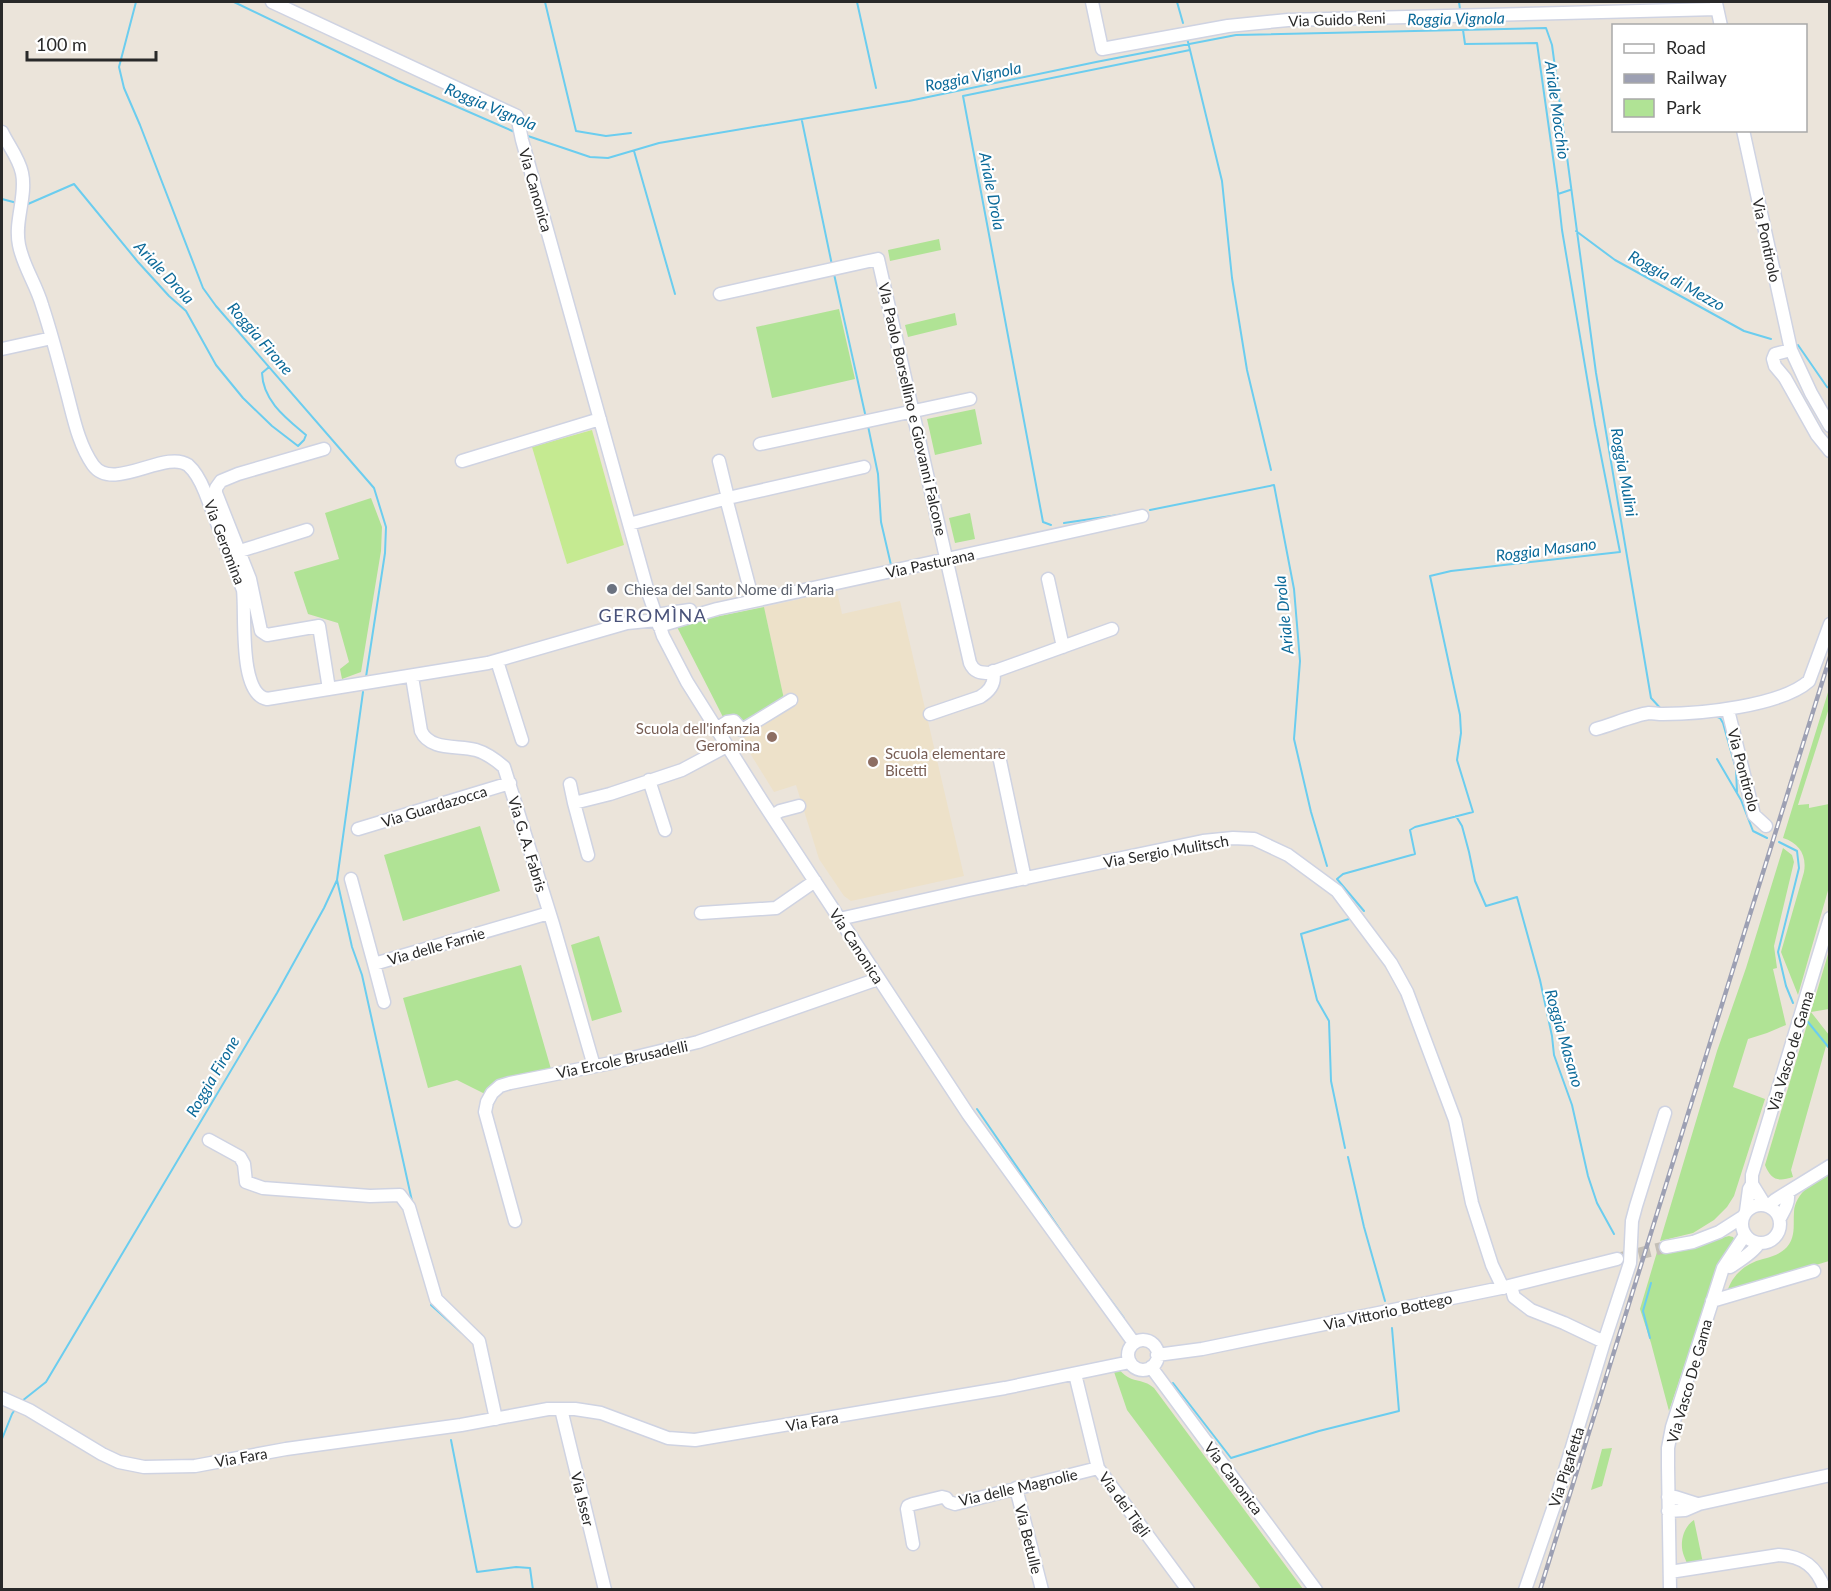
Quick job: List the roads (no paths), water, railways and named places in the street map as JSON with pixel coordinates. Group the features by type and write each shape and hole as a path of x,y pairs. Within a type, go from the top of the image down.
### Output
{"street":[{"name":"Via Canonica","path":"272,2 518,116 522,140 629,524 663,636 716,729 878,979 968,1114 1134,1343"},
{"name":"Via Guido Reni","path":"1092,2 1102,49 1228,26 1287,20 1716,5"},
{"path":"1716,5 1721,24"},
{"name":"Via Geromina","path":"2,132 19,163 22,174 18,243 23,261 41,302 79,438 93,465 99,471 108,474 182,462 198,476 243,590 245,650 254,690 262,698 412,677 497,661 627,623 656,617"},
{"name":"Via Pontirolo","path":"1743,132 1791,350 1811,393 1830,426"},
{"name":"VIa Paolo Borsellino e Giovanni Falcone","path":"720,294 878,259 970,663 977,672 993,671"},
{"path":"2,349 52,338"},
{"path":"1791,350 1775,354 1774,366 1785,378 1817,435 1830,451"},
{"path":"760,444 970,399"},
{"path":"462,460 600,419"},
{"path":"324,449 238,474 221,482 216,493 254,591 261,631 267,635 318,626 329,689"},
{"path":"719,461 753,601"},
{"path":"629,524 864,466"},
{"name":"Via Pasturana","path":"656,617 702,607 717,609 1142,516"},
{"path":"240,551 307,530"},
{"path":"1048,579 1063,647"},
{"name":"Via Pontirolo","path":"1596,729 1649,713 1728,710 1786,695 1802,688 1813,674 1830,624"},
{"path":"930,714 987,693 994,682 993,671 1112,629"},
{"path":"497,661 522,740"},
{"name":"Via G. A. Fabris","path":"412,677 421,731 429,742 480,751 504,767 594,1066"},
{"path":"716,729 727,722 734,721 742,730 791,700"},
{"name":"Via Pontirolo","path":"1728,710 1754,815 1766,826"},
{"path":"574,803 610,794 682,770 727,746"},
{"path":"999,756 1025,879"},
{"path":"650,780 665,830"},
{"name":"Via Guardazocca","path":"358,830 510,783"},
{"path":"570,784 588,855"},
{"path":"772,816 780,811 799,806"},
{"name":"Via Sergio Mulitsch","path":"839,919 1203,841 1233,838 1254,839 1288,855 1337,891 1391,963 1407,992 1455,1120 1472,1203 1486,1248 1507,1287"},
{"name":"Via delle Farnie","path":"351,879 374,964 549,913"},
{"path":"701,913 776,908 814,882"},
{"name":"Via Vasco de Gama","path":"1745,1214 1752,1175 1830,918"},
{"path":"374,964 384,1002"},
{"name":"Via Ercole Brusadelli","path":"515,1221 487,1121 487,1102 500,1086 698,1042 878,979"},
{"name":"Via Pigafetta","path":"1525,1590 1630,1263 1632,1221 1665,1113"},
{"path":"209,1140 240,1157 244,1164 246,1182 263,1188 370,1196 400,1195 409,1207 436,1299 479,1341 496,1419"},
{"path":"1666,1247 1693,1242 1719,1232 1755,1206 1767,1206 1830,1166"},
{"path":"1752,1184 1767,1206 1780,1218"},
{"path":"1745,1214 1742,1226 1744,1234 1752,1242 1759,1244 1771,1241 1780,1231 1780,1218 1786,1209 1788,1193"},
{"path":"1719,1232 1744,1234"},
{"name":"Via Vasco De Gama","path":"1670,1590 1668,1448 1672,1427 1723,1268 1744,1234"},
{"path":"1722,1273 1755,1250 1759,1244"},
{"name":"Via Vittorio Bottego","path":"1157,1355 1202,1349 1507,1287 1617,1259"},
{"name":"Via Vasco De Gama","path":"1712,1301 1814,1271"},
{"path":"1507,1287 1514,1297 1531,1310 1604,1342"},
{"path":"1138,1341 1147,1341 1155,1346 1157,1355 1151,1367 1142,1370 1130,1362 1129,1349 1138,1341"},
{"name":"Via Fara","path":"2,1398 29,1410 119,1462 158,1467 195,1466 286,1449 496,1419 534,1411 561,1409 601,1413 668,1438 695,1440 1005,1388 1130,1362"},
{"name":"Via Canonica","path":"1151,1367 1316,1590"},
{"name":"Via dei Tigli","path":"1075,1374 1098,1468 1188,1590"},
{"name":"Via Isser","path":"561,1409 605,1590"},
{"name":"Via delle Magnolie","path":"914,1544 907,1514 908,1506 942,1497 955,1504 1098,1468"},
{"path":"1668,1511 1685,1510 1697,1504 1830,1476"},
{"name":"Via Betulle","path":"1016,1488 1042,1590"},
{"path":"1668,1497 1697,1504"},
{"path":"1670,1572 1779,1555 1791,1556 1813,1567 1825,1590"}],"waterway":[{"name":"Roggia Firone","path":"136,2 119,67 124,88 203,288 216,306 374,488 386,527 385,553 366,677"},
{"name":"Roggia Vignola","path":"234,2 398,81 517,133"},
{"path":"545,2 576,131 606,136 631,133"},
{"path":"857,2 876,88"},
{"name":"Ariale Drola","path":"1177,2 1183,23"},
{"name":"Ariale Mocchio","path":"1459,2 1460,9"},
{"name":"Roggia Vignola","path":"525,135 590,157 608,158 659,143 909,101 1236,35 1546,28 1552,45 1596,373 1651,698 1662,710"},
{"name":"Ariale Mocchio","path":"1463,30 1465,44 1537,43 1558,193"},
{"name":"Ariale Drola","path":"1051,525 1043,522 963,96 1190,50 1187,38"},
{"path":"1190,50 1222,181 1232,278 1247,370 1271,470"},
{"path":"802,121 832,265"},
{"path":"634,151 675,294"},
{"name":"Ariale Drola","path":"28,204 74,184 138,262 186,311 216,365 243,398 272,426 298,446 306,435 277,408 266,392 262,373 269,367"},
{"name":"Roggia Masano","path":"1364,911 1337,879 1343,874 1415,854 1410,830 1415,827 1473,812 1457,760 1461,733 1460,715 1430,576 1451,571 1620,552 1595,425 1562,230 1558,194 1570,190"},
{"name":"Ariale Drola","path":"2,199 17,203"},
{"name":"Roggia di Mezzo","path":"1576,231 1615,260 1744,331 1771,339"},
{"path":"834,274 866,418"},
{"name":"Roggia di Mezzo","path":"1798,345 1827,387 1830,388"},
{"path":"868,426 878,474 881,522 891,565"},
{"name":"Ariale Drola","path":"1150,510 1274,485 1294,589 1300,661 1294,739 1311,812 1327,866"},
{"name":"Ariale Drola","path":"1064,523 1125,514"},
{"name":"Roggia Firone","path":"22,1401 46,1382 277,993 324,908 337,880 363,692"},
{"name":"Roggia Mulini","path":"1715,716 1723,723 1736,769 1737,792"},
{"name":"Roggia Mulini","path":"1717,759 1741,800 1753,831 1767,838"},
{"name":"Roggia Masano","path":"1456,816 1462,826 1475,881 1486,906 1517,897 1540,980 1554,1055 1572,1105 1588,1176 1597,1203 1614,1234"},
{"name":"Roggia Mulini","path":"1779,842 1797,851 1799,868 1778,952 1786,986 1793,1003"},
{"path":"337,880 352,947 362,975 412,1201"},
{"name":"Roggia Masano","path":"1345,1148 1331,1081 1329,1021 1317,1000 1301,934 1349,919"},
{"name":"Roggia Mulini","path":"1808,1022 1830,1049"},
{"path":"977,1109 1081,1260"},
{"name":"Roggia Masano","path":"1348,1157 1364,1227 1385,1301"},
{"path":"1095,1279 1124,1318"},
{"name":"Roggia Masano","path":"1650,1338 1643,1311 1651,1283"},
{"path":"431,1305 462,1333"},
{"name":"Roggia Masano","path":"1173,1383 1231,1458 1319,1431 1399,1411 1392,1328"},
{"name":"Roggia Firone","path":"2,1439 16,1408"},
{"path":"451,1440 477,1572 516,1567 530,1568 533,1590"},
{"name":"Roggia Firone","path":"2,1576 2,1586"}],"tunnel":[{"path":"1621,1258 1666,1247"}],"railway":[{"path":"1540,1590 1830,657"}],"place":[{"name":"Chiesa del Santo Nome di Maria","path":"612,589"},
{"name":"Scuola dell'infanzia Geromina","path":"772,737"},
{"name":"Scuola elementare Bicetti","path":"873,762"}],"district":[{"name":"GEROMÌNA","path":"653,615"}]}
